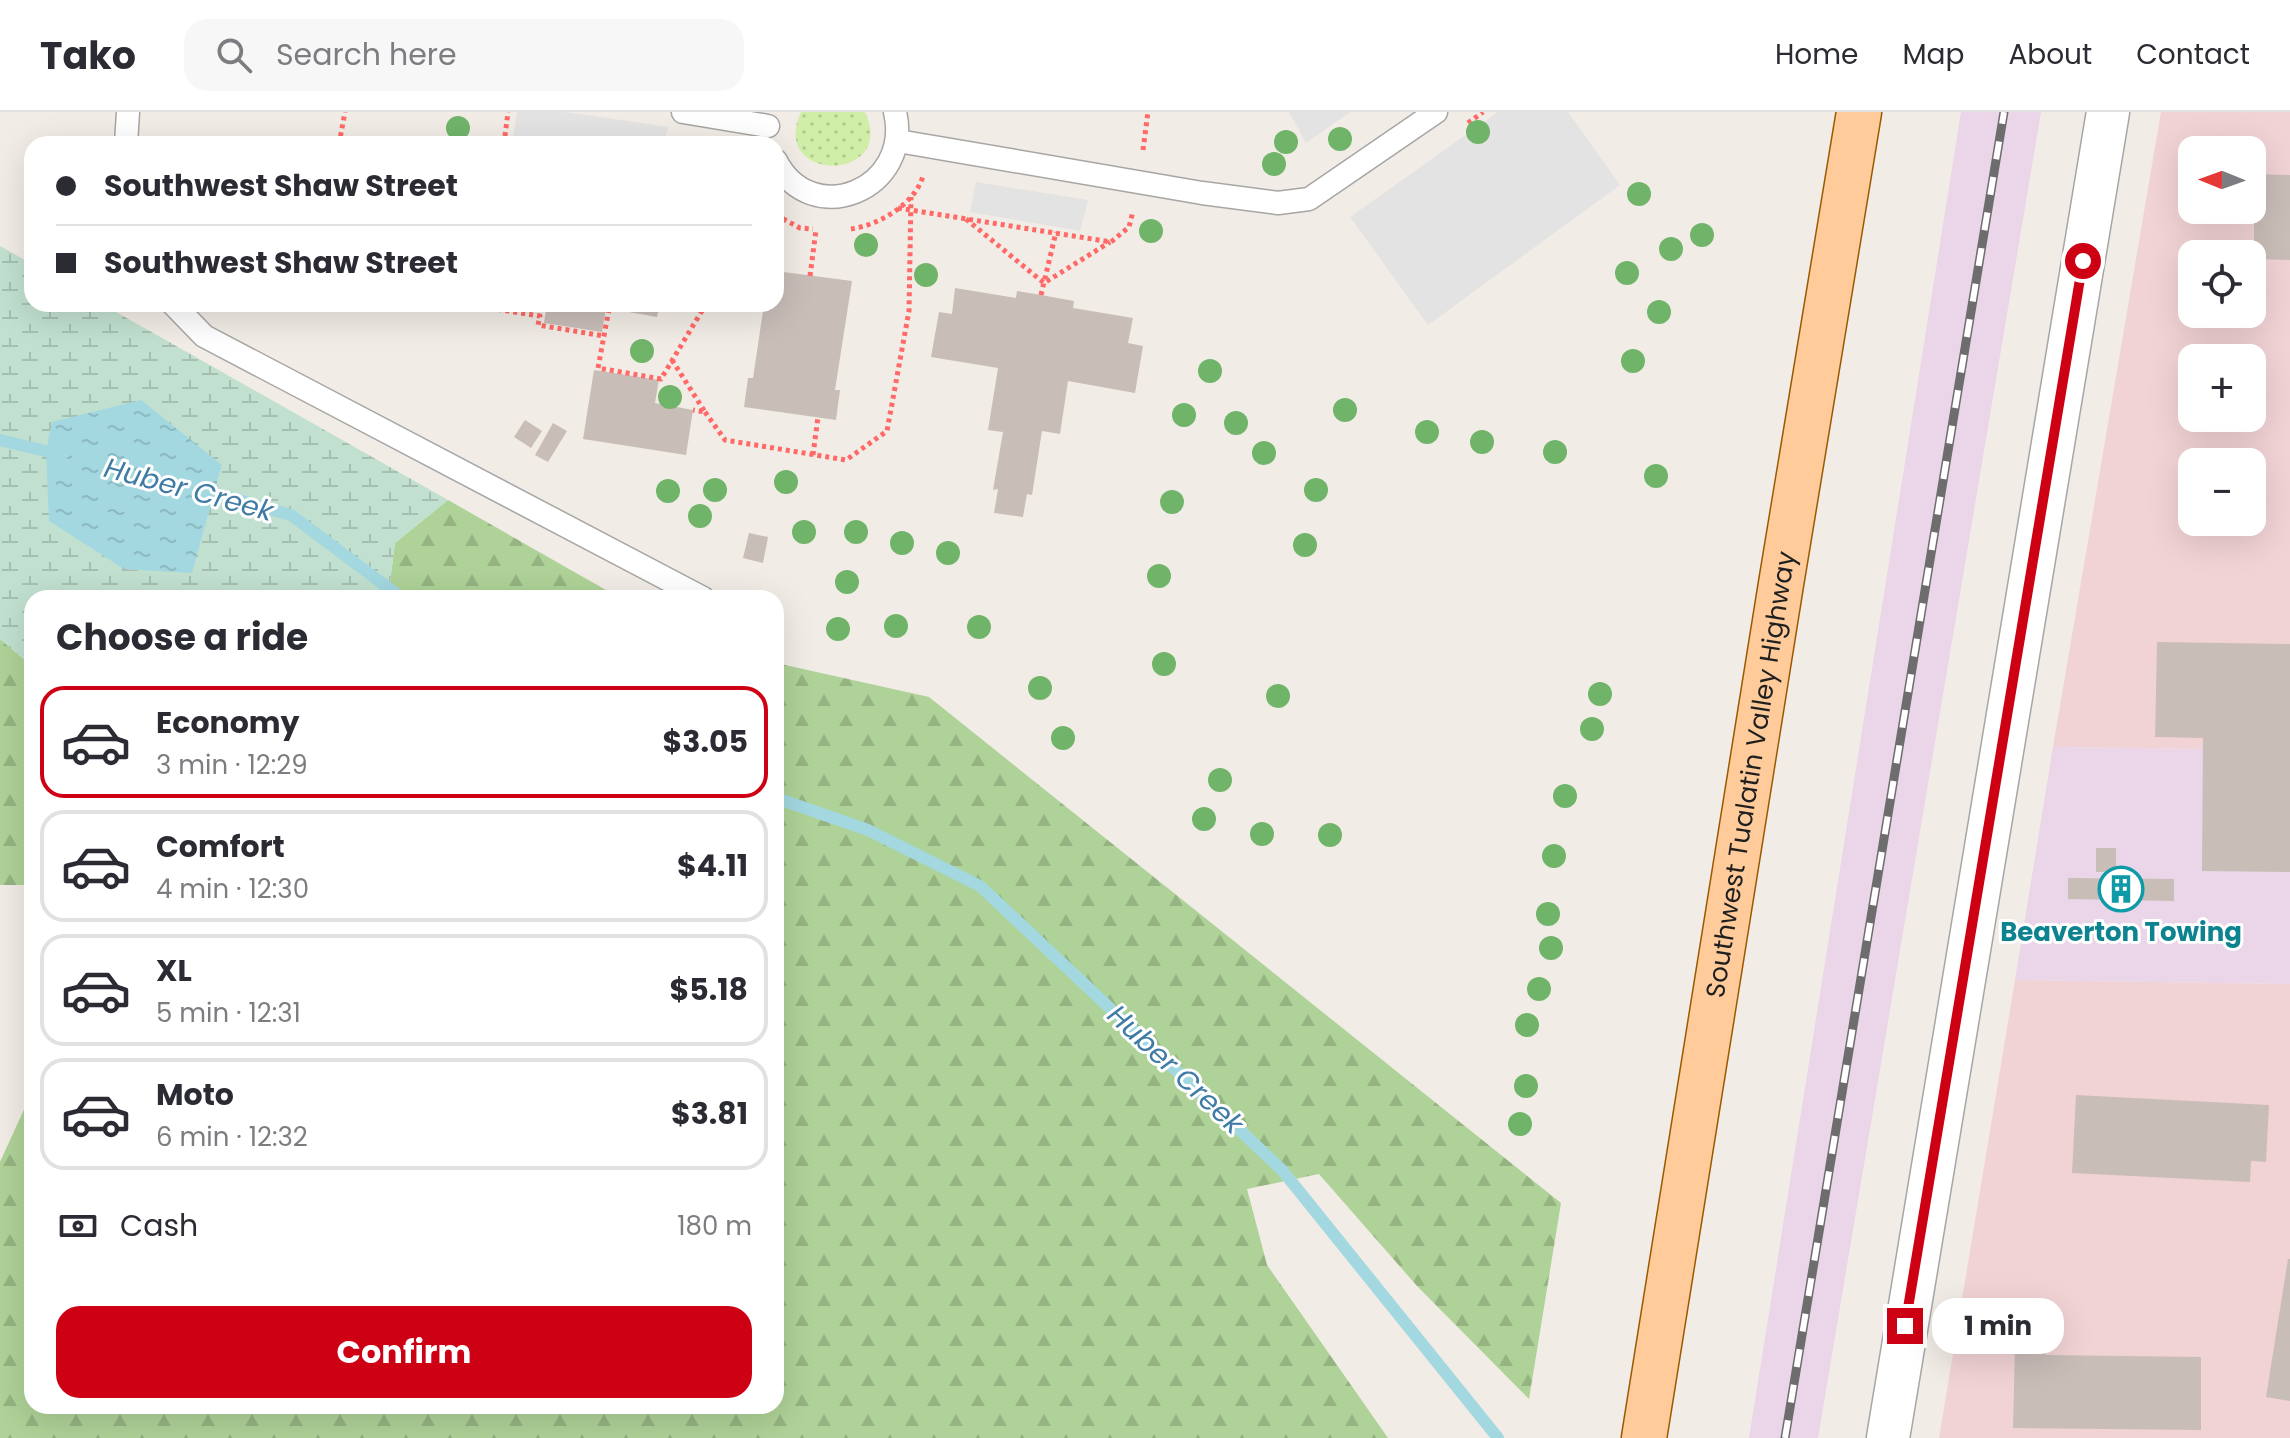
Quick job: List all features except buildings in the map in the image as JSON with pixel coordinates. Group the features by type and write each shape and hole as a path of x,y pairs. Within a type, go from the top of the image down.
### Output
{"main road":[{"name":"Southwest Tualatin Valley Highway","path":"1644,1438 1859,112"}],"street":[{"path":"1888,1438 2108,112"}],"lane":[{"path":"126,136 128,112"},
{"path":"683,112 769,127"},
{"path":"784,172 799,187 812,193 840,196 867,187 878,178 894,155 898,141 895,112"},
{"path":"898,141 1139,183 1278,203 1309,199 1436,112"},
{"path":"181,312 204,336 688,590"}],"path":[{"path":"340,136 345,112"},
{"path":"505,136 508,112"},
{"path":"1044,283 1111,242 1129,227 1139,183 1148,112"},
{"path":"672,360 725,440 846,460 887,431 909,311 911,197"},
{"path":"898,208 1111,242"},
{"path":"965,218 1044,283"},
{"path":"810,276 816,230"},
{"path":"1041,295 1056,232"},
{"path":"519,312 540,316 538,325 604,336"},
{"path":"608,312 598,368 661,379 701,312"},
{"path":"693,410 705,412"},
{"path":"813,455 818,417"}],"shaded area":[{"path":"517,112 565,112 668,127 666,136 514,136"},
{"path":"1289,112 1350,112 1306,143"},
{"path":"1498,112 1568,112 1620,185 1428,325 1350,217"},
{"path":"1961,112 2041,112 1818,1438 1749,1438"},
{"path":"2161,112 2290,112 2290,750 2053,747"},
{"path":"976,182 1088,200 1080,231 970,212"},
{"path":"2053,747 2290,750 2290,984 2015,980"},
{"path":"2015,980 2290,984 2290,1438 1939,1438"}],"green space":[{"path":"801,112 865,112 870,135 864,152 851,162 833,166 815,162 802,152 796,136"},
{"path":"0,246 24,260 24,312 116,312 448,500 395,543 389,590 24,590 24,659 0,639","holes":["222,465 192,572 124,569"]},
{"path":"448,500 606,590 389,590 395,543"},
{"path":"0,639 24,659 24,885 0,885"},
{"path":"784,665 929,697 1561,1203 1529,1399 1417,1286 1319,1174 1247,1189 1267,1265 1388,1438 0,1438 0,1162 24,1110 24,1414 784,1414"}],"water":[{"path":"141,400 222,465 192,573 124,569 49,521 46,451 52,422"}],"waterway":[{"name":"Huber Creek","path":"0,440 62,455"},
{"name":"Huber Creek","path":"200,489 291,515 391,590"},
{"name":"Huber Creek","path":"784,801 868,830 980,886 1282,1170 1498,1438"}],"railway":[{"path":"1785,1438 2004,112"}],"place":[{"name":"Beaverton Towing","path":"2121,889"}],"route":[{"path":"1905,1326 2083,261"}]}
